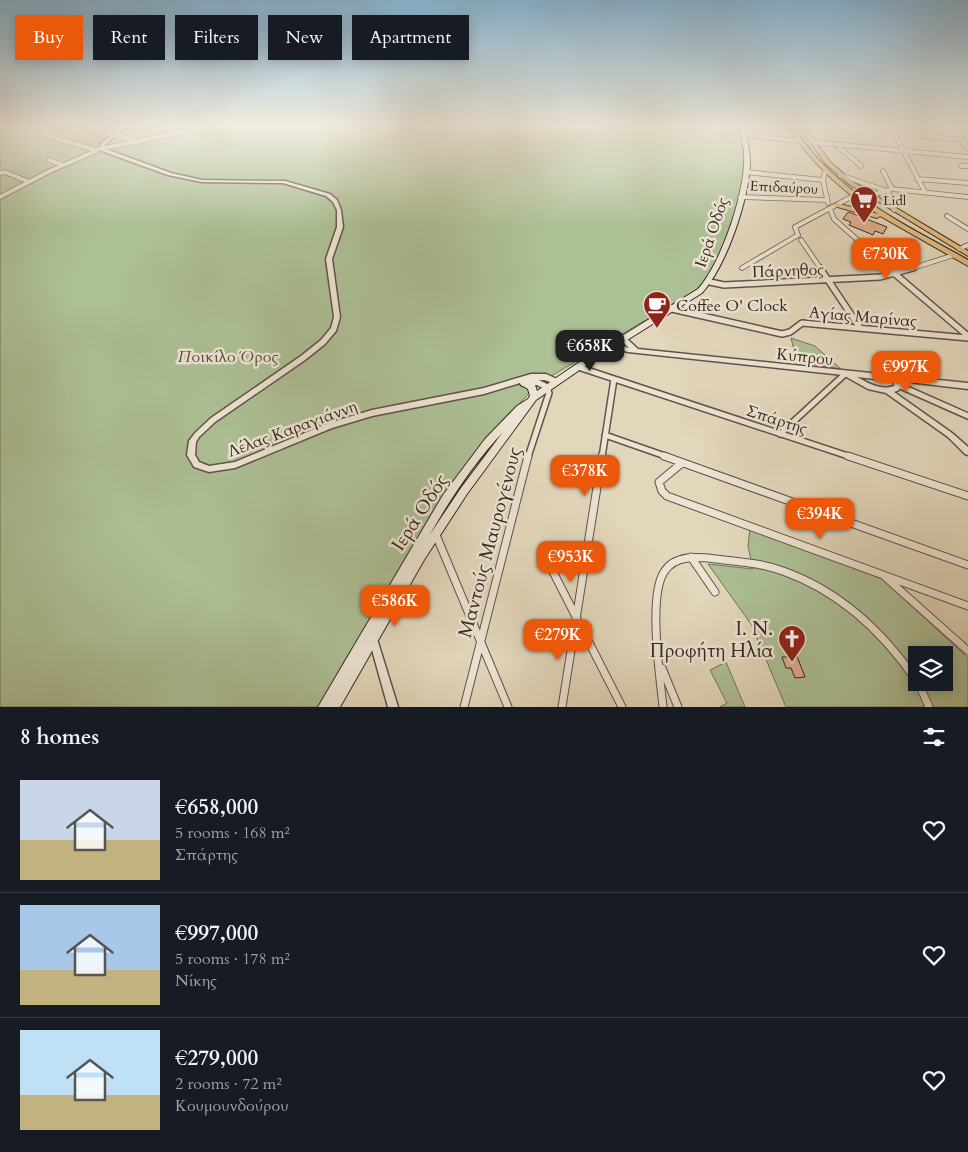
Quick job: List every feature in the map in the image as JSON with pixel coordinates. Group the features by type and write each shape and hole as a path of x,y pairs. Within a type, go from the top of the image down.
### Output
{"highway":[{"path":"815,160 825,172 853,196 889,220 957,252 968,254"},
{"path":"827,160 840,175 866,194 957,252 968,263"},
{"path":"833,207 889,220"}],"main road":[{"name":"Ιερά Οδός","path":"324,707 446,498 488,442 520,408 555,381 672,309 700,291 710,282 725,246 740,197 746,172 745,160"},
{"path":"524,383 532,388 532,399"},
{"name":"Ιερά Οδός","path":"334,707 372,639 436,534 475,475 532,399"}],"street":[{"path":"49,160 63,165"},
{"path":"0,197 75,160"},
{"name":"Λέλας Καραγιάννη","path":"131,160 170,174 202,181 283,182 328,195 335,201 339,210 340,227 329,259 337,318 334,329 324,342 213,420 197,435 193,441 191,455 197,465 209,469 227,468 352,418 524,383 538,382 547,387"},
{"path":"853,160 860,166"},
{"path":"907,160 925,192"},
{"path":"961,166 968,166"},
{"path":"883,171 895,212"},
{"path":"0,173 5,172 29,182"},
{"path":"746,172 823,180"},
{"path":"825,172 823,180 827,200 833,207 834,219 968,337"},
{"path":"840,175 888,190"},
{"path":"917,179 968,184"},
{"path":"866,194 888,190 968,197"},
{"path":"742,268 798,235 795,227 853,196"},
{"name":"Επιδαύρου","path":"740,197 827,200"},
{"path":"946,216 968,229"},
{"path":"801,240 860,328"},
{"name":"Πάρνηθος","path":"710,282 724,285 828,280 895,274 957,252 968,245"},
{"name":"Αγίας Μαρίνας","path":"672,309 782,334 790,332 802,323 968,337"},
{"name":"Κύπρου","path":"622,339 630,347 640,351"},
{"name":"Κύπρου","path":"613,345 624,350 845,374 898,382 968,386"},
{"name":"Σπάρτης","path":"578,367 968,496"},
{"path":"780,434 845,374 870,387 888,391 950,435 968,452"},
{"name":"Λέλας Καραγιάννη","path":"499,387 531,377 546,377 555,381"},
{"path":"562,707 614,379"},
{"path":"888,391 898,382 968,416"},
{"name":"Μαντούς Μαυρογένους","path":"464,707 480,638 538,421 549,394 547,387"},
{"path":"605,435 968,565"},
{"path":"682,463 662,478 660,486 667,496 968,606"},
{"path":"436,534 508,707"},
{"path":"690,557 715,592"},
{"path":"663,707 657,605 660,582 665,570 676,562 690,557 765,566 815,587 850,610 879,635 908,670"},
{"path":"546,558 622,707"},
{"path":"881,574 968,651"},
{"path":"372,639 393,707"},
{"path":"660,663 678,707"},
{"path":"922,691 930,707"}],"green space":[{"name":"Ποικίλο Όρος","path":"0,160 745,160 745,181 725,247 710,282 553,375 530,392 485,442 321,707 0,707"},
{"path":"817,160 823,165 835,177"},
{"path":"842,183 892,217 968,259 968,262 864,202"},
{"path":"791,338 815,346 841,369 797,362"},
{"path":"750,528 883,579 968,658 968,707 786,707 751,624 708,564 753,569 748,546"},
{"path":"726,662 745,707 720,707 727,703 710,670"}],"building":[{"name":"Lidl","path":"848,212 887,227 883,234 875,231 873,235 849,225 851,222 843,219"},
{"name":"Ι. Ν. Προφήτη Ηλία","path":"793,646 805,677 795,678 791,668 786,668 782,657 788,657 784,647"}],"place":[{"name":"Lidl","path":"864,224"},
{"name":"Coffee O' Clock","path":"657,329"},
{"name":"Ι. Ν. Προφήτη Ηλία","path":"792,663"}]}
